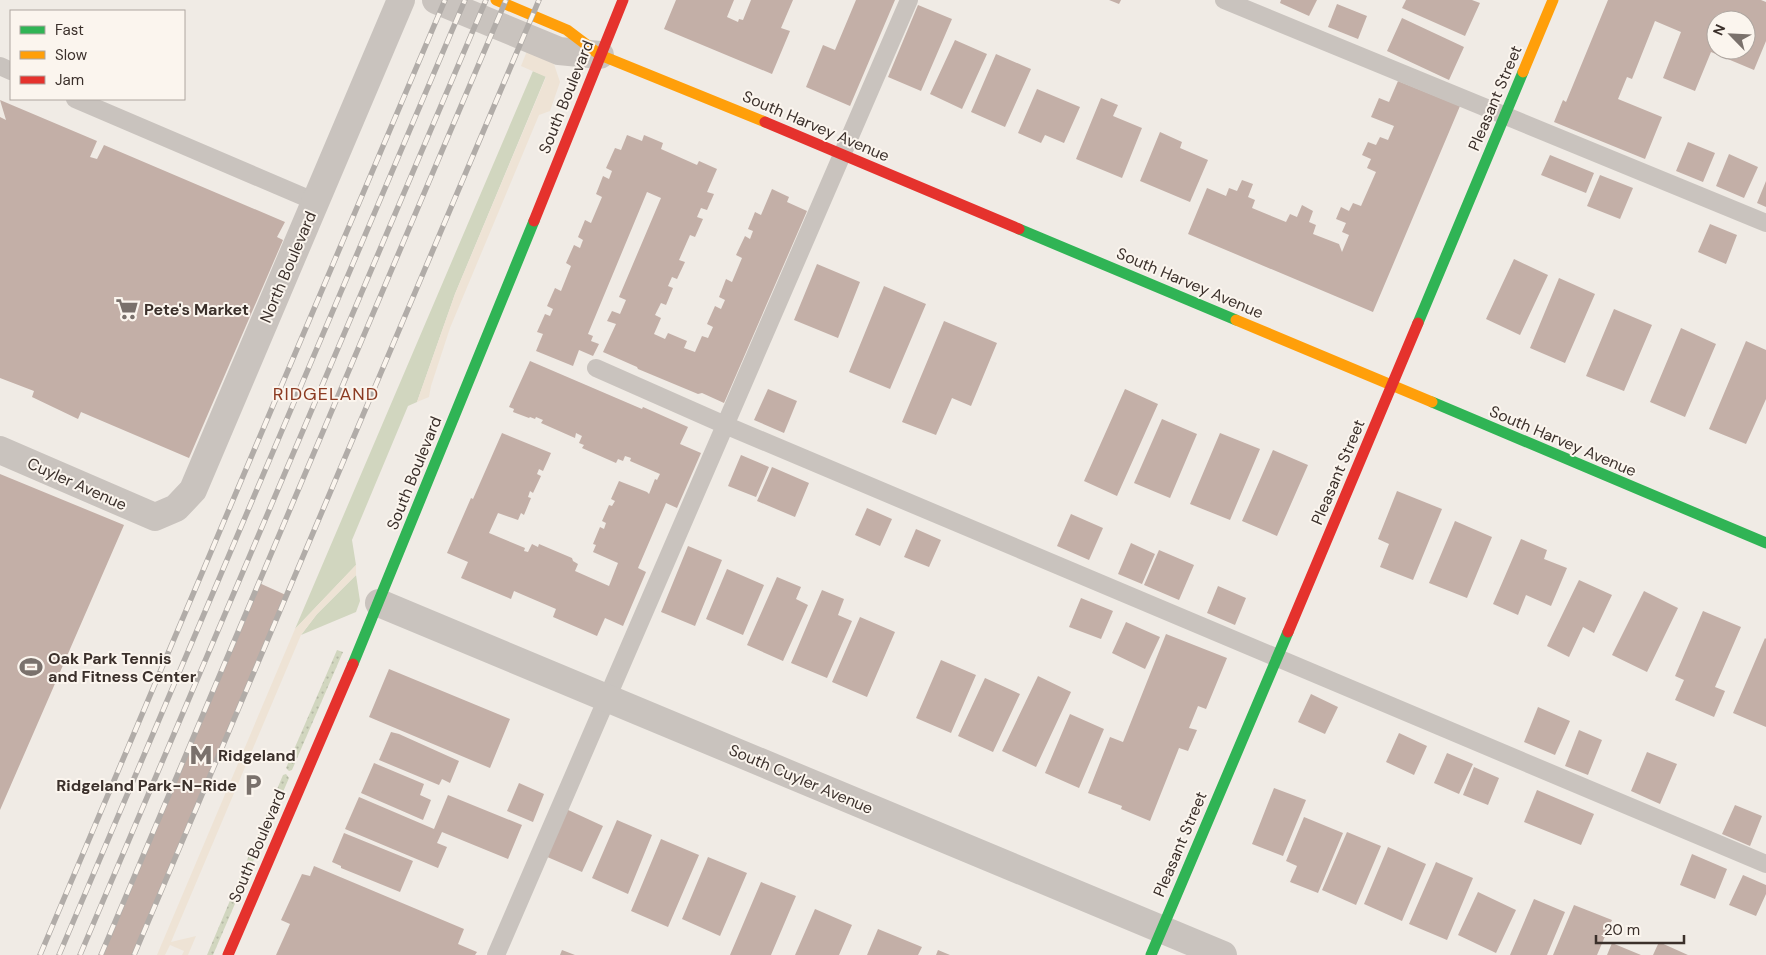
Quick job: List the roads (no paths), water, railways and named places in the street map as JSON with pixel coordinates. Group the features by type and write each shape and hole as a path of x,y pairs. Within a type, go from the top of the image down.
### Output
{"street":[{"name":"North Boulevard","path":"155,516 176,508 193,490 401,0"},
{"path":"436,0 559,51 600,55"},
{"name":"South Harvey Avenue","path":"496,0 567,30 600,55 842,154 1766,543"},
{"name":"South Boulevard","path":"228,955 379,603 623,0"},
{"name":"Pleasant Street","path":"1151,955 1392,387 1553,0"},
{"name":"Cuyler Avenue","path":"0,450 155,516"},
{"name":"South Cuyler Avenue","path":"379,603 1223,955"}],"lane":[{"path":"496,955 909,0"},
{"path":"1224,0 1766,223"},
{"path":"77,100 316,202"},
{"path":"596,368 725,425 1766,864"}],"railway":[{"path":"40,955 445,0"},
{"path":"59,955 465,0"},
{"path":"80,955 486,0"},
{"path":"101,955 506,0"},
{"path":"134,955 539,0"}],"place":[{"name":"Pete's Market","path":"127,309"},
{"name":"Oak Park Tennis and Fitness Center","path":"31,667"},
{"name":"Ridgeland","path":"201,755"},
{"name":"Ridgeland Park-N-Ride","path":"253,785"}],"district":[{"name":"RIDGELAND","path":"326,394"}]}
